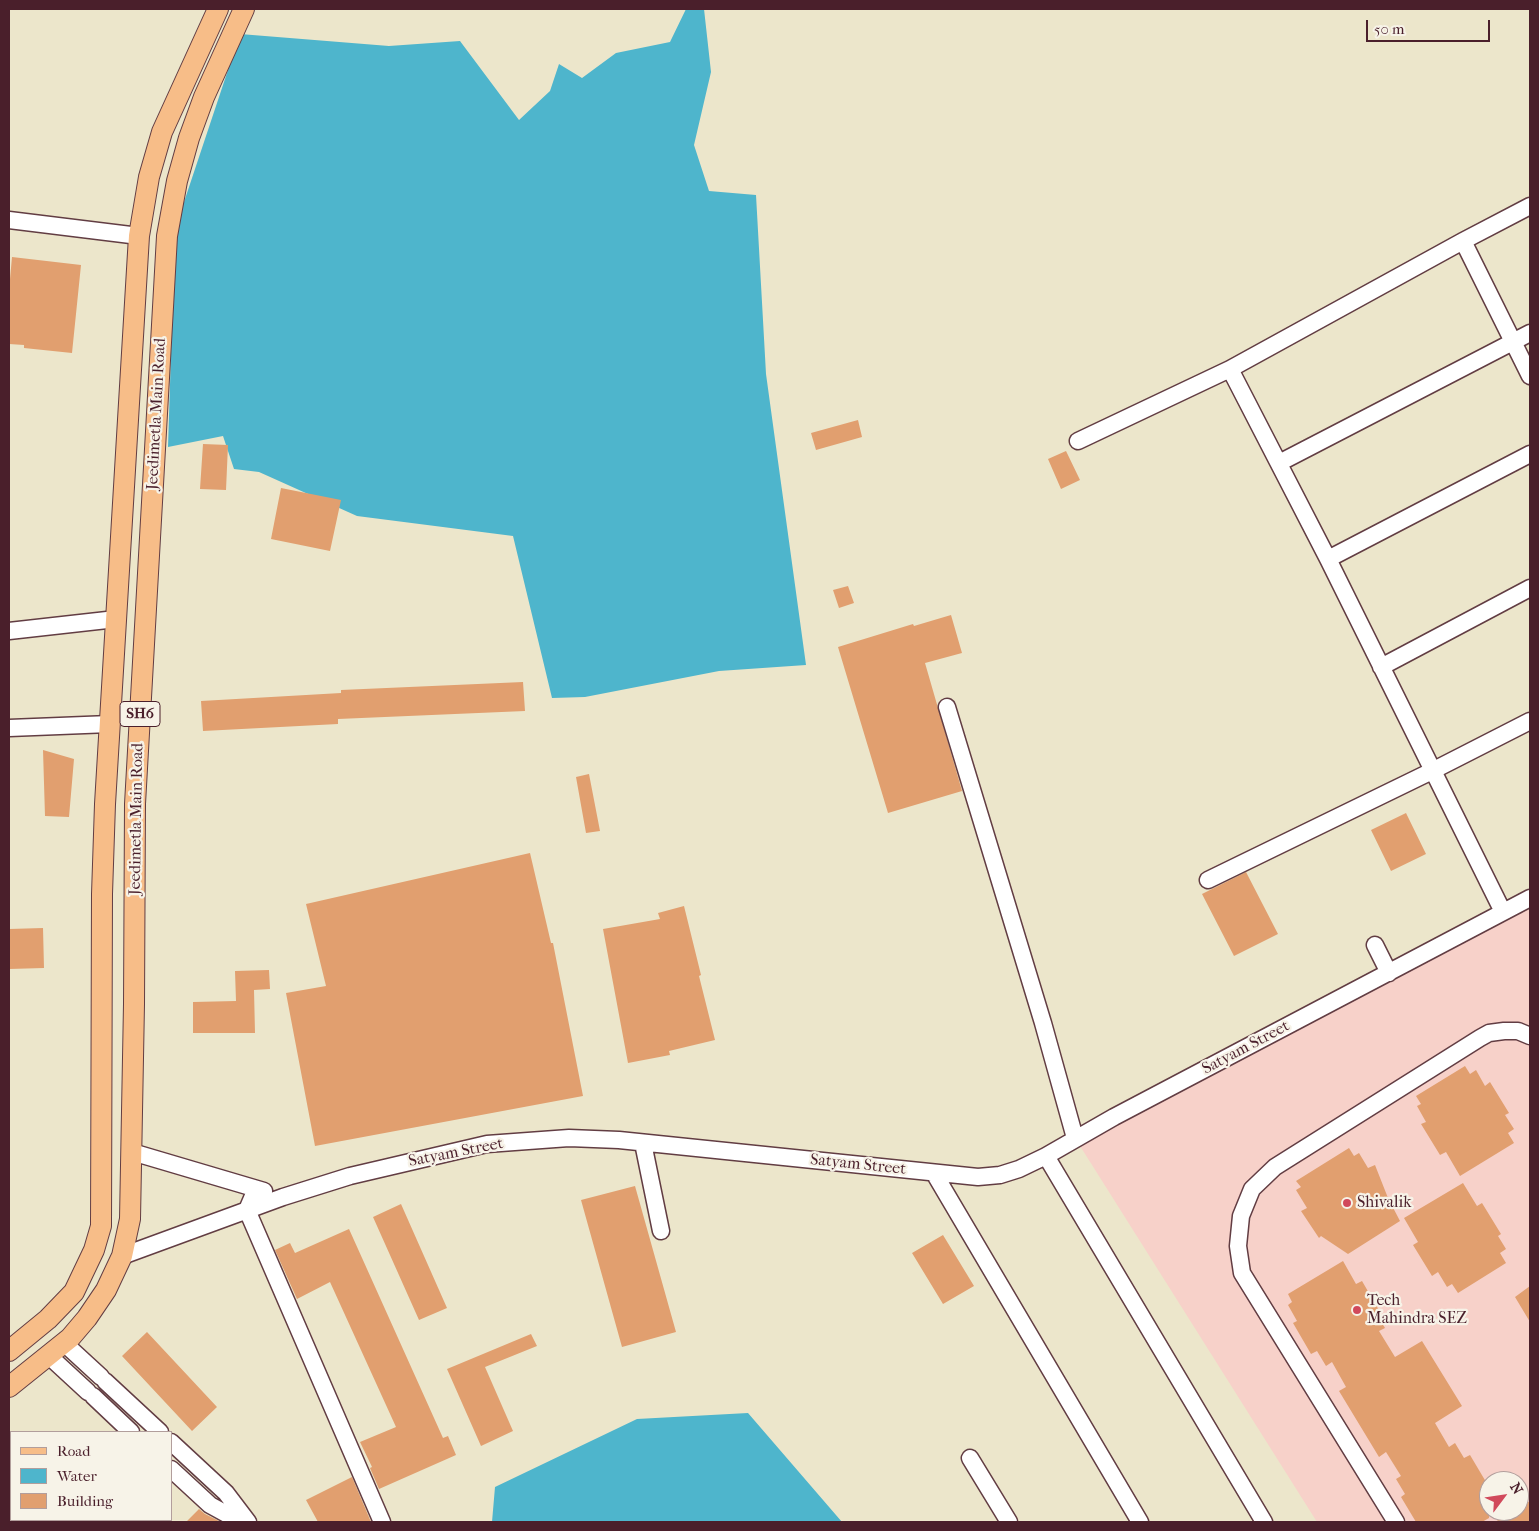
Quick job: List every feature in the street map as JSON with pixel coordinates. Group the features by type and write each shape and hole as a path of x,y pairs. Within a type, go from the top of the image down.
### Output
{"main road":[{"name":"Jeedimetla Main Road","path":"9,1351 48,1319 74,1292 94,1250 101,1226 102,894 138,236 149,176 162,132 218,9"},
{"name":"Jeedimetla Main Road","path":"9,1387 56,1349 87,1318 106,1290 122,1256 130,1219 135,804 167,236 189,138 204,97 244,9"}],"street":[{"path":"1078,441 1230,369 1530,206"},
{"path":"9,220 138,236"},
{"path":"1463,242 1530,376"},
{"path":"1279,463 1530,333"},
{"path":"1230,369 1328,559 1502,912"},
{"path":"1328,559 1530,454"},
{"path":"1381,667 1530,588"},
{"path":"9,631 116,619"},
{"path":"947,707 1076,1138"},
{"path":"1208,880 1530,721"},
{"path":"9,728 110,724"},
{"name":"Satyam Street","path":"122,1256 283,1197 350,1176 487,1144 568,1138 644,1143 978,1177 1000,1175 1019,1169 1046,1156 1076,1138 1530,898"},
{"path":"1375,945 1389,973"},
{"path":"1396,1522 1242,1274 1238,1246 1241,1216 1252,1189 1276,1167 1480,1038 1489,1033 1504,1031 1518,1031 1530,1036"},
{"path":"644,1143 662,1231"},
{"path":"132,1152 283,1197"},
{"path":"1046,1156 1264,1522"},
{"path":"934,1173 1140,1522"},
{"path":"256,1189 247,1210 382,1522"},
{"path":"56,1349 103,1379 159,1431"},
{"path":"56,1349 90,1394 130,1431"},
{"path":"172,1443 226,1493 248,1522"},
{"path":"970,1458 1009,1522"},
{"path":"172,1470 210,1506 241,1522"}],"shaded area":[{"name":"Tech Mahindra SEZ","path":"1530,905 1530,1522 1317,1522 1075,1138"}],"water":[{"path":"686,9 704,9 711,72 694,145 709,191 756,195 766,374 806,665 719,671 585,697 552,698 513,536 357,516 259,472 234,469 223,436 168,447 175,229 240,34 389,46 460,41 519,120 550,91 559,64 582,78 616,53 670,42"},
{"path":"748,1413 842,1522 492,1522 495,1487 637,1419"}],"building":[{"path":"12,257 81,265 72,353 24,348 24,345 9,344 9,290"},
{"path":"858,420 862,437 816,450 811,433"},
{"path":"203,444 228,445 226,490 200,489"},
{"path":"1066,451 1080,480 1061,489 1048,459"},
{"path":"281,488 341,500 330,551 271,539"},
{"path":"848,586 854,603 839,608 833,590"},
{"path":"951,615 962,653 925,663 962,791 888,813 838,647 913,624 914,626"},
{"path":"523,682 525,711 338,719 338,724 203,731 201,701 341,693 341,690"},
{"path":"43,750 74,759 69,817 45,816"},
{"path":"589,774 600,831 586,833 576,777"},
{"path":"1406,813 1426,854 1391,871 1371,830"},
{"path":"530,853 551,943 553,943 583,1096 315,1146 286,993 326,986 306,904"},
{"path":"1246,872 1278,934 1234,956 1202,894"},
{"path":"684,906 715,1040 669,1051 670,1055 628,1063 603,929 660,919 658,913"},
{"path":"43,928 44,968 9,969 9,929"},
{"path":"269,970 270,989 254,990 255,1033 193,1033 193,1002 236,1001 235,971"},
{"path":"1465,1066 1470,1074 1476,1070 1485,1086 1490,1082 1509,1113 1505,1115 1514,1129 1508,1133 1514,1143 1460,1176 1446,1152 1440,1155 1421,1124 1426,1122 1417,1106 1421,1104 1416,1096"},
{"name":"Shivalik","path":"1349,1148 1354,1156 1359,1153 1368,1168 1375,1165 1388,1198 1400,1221 1348,1254 1321,1236 1319,1238 1301,1211 1307,1208 1296,1190 1301,1187 1296,1181"},
{"path":"1463,1183 1477,1206 1482,1203 1501,1234 1498,1236 1506,1249 1500,1253 1506,1263 1458,1293 1452,1284 1447,1287 1438,1272 1432,1276 1413,1245 1418,1242 1404,1218"},
{"path":"635,1186 676,1332 622,1347 581,1200"},
{"path":"401,1204 447,1308 419,1320 373,1217"},
{"path":"349,1229 443,1438 448,1436 456,1455 379,1489 370,1468 372,1467 360,1442 396,1427 330,1282 297,1299 275,1250 290,1243 295,1253"},
{"path":"943,1235 974,1286 943,1304 912,1253"},
{"path":"1343,1261 1356,1284 1362,1281 1380,1312 1377,1314 1385,1328 1379,1331 1395,1357 1422,1341 1462,1406 1435,1423 1449,1447 1455,1443 1464,1458 1470,1455 1480,1471 1479,1521 1484,1521 1416,1522 1401,1497 1405,1494 1396,1479 1401,1476 1386,1452 1379,1457 1339,1391 1346,1387 1332,1362 1326,1366 1317,1351 1311,1354 1293,1323 1297,1321 1288,1305 1292,1302 1288,1294"},
{"path":"1530,1286 1530,1322 1515,1297"},
{"path":"147,1332 217,1407 192,1431 122,1356"},
{"path":"531,1334 537,1346 485,1367 513,1431 481,1446 447,1369"},
{"path":"352,1477 371,1522 318,1522 306,1500"},
{"path":"1529,1502 1530,1522 1495,1522 1529,1521"},
{"path":"199,1509 205,1514 221,1522 186,1522"}],"place":[{"name":"Shivalik","path":"1347,1203"},
{"name":"Tech Mahindra SEZ","path":"1357,1310"}]}
